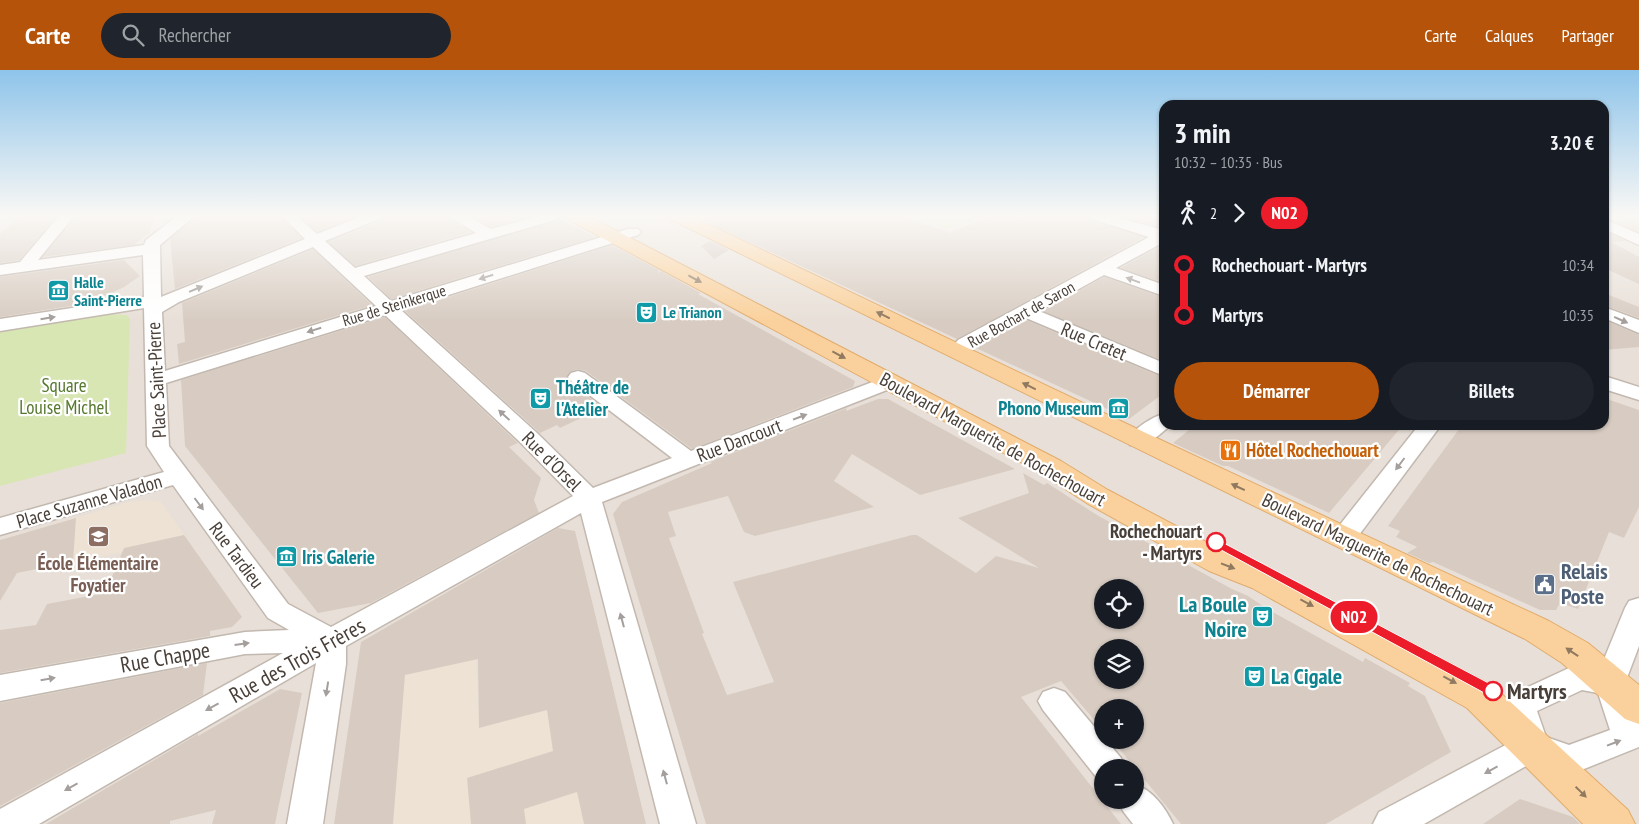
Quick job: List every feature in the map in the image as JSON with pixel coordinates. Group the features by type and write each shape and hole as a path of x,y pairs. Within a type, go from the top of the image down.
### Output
{"main road":[{"name":"Boulevard Marguerite de Rochechouart","path":"655,251 890,382 1051,467 1098,497 1212,559 1264,580 1480,696 1613,824"},
{"name":"Boulevard Marguerite de Rochechouart","path":"750,251 1138,440 1537,630 1575,653 1639,708"}],"street":[{"path":"27,266 37,251"},
{"path":"0,270 135,251"},
{"name":"Place Saint-Pierre","path":"151,251 158,446 160,450"},
{"path":"0,325 152,306 289,251"},
{"name":"Rue d'Orsel","path":"328,251 529,438 589,498 678,824"},
{"path":"353,274 430,251"},
{"name":"Rue de Steinkerque","path":"156,380 568,251"},
{"name":"Rue Bochart de Saron","path":"958,352 965,344 1134,251"},
{"path":"1103,269 1159,289"},
{"name":"Rue Cretet","path":"1024,311 1159,368"},
{"path":"1609,314 1639,327"},
{"path":"1609,373 1639,382"},
{"path":"578,377 689,460"},
{"name":"Rue Dancourt","path":"589,498 890,382"},
{"path":"1609,384 1639,394"},
{"path":"1138,440 1159,424"},
{"path":"1344,538 1426,430"},
{"name":"Rue Tardieu","path":"160,450 278,611 331,640"},
{"name":"Place Suzanne Valadon","path":"0,527 178,476"},
{"name":"Rue des Trois Frères","path":"6,824 331,640 589,498"},
{"path":"1533,746 1569,760 1628,737 1610,683 1639,608"},
{"path":"305,824 331,664 331,640"},
{"name":"Rue Chappe","path":"0,688 245,643 331,640"},
{"path":"1533,746 1520,706 1522,704 1580,677 1610,683"},
{"path":"1054,701 1102,759"},
{"path":"1391,824 1533,746"},
{"path":"1142,809 1155,824"}],"shaded area":[{"path":"0,251 1159,251 1159,430 1609,430 1609,251 1639,251 1639,824 0,824"},
{"name":"École Élémentaire Foyatier","path":"149,500 161,502 187,539 0,577 0,540 129,502"},
{"path":"475,642 479,718 612,683 646,824 334,824 357,668"}],"green space":[{"name":"Square Louise Michel","path":"109,314 127,315 130,319 126,453 0,486 0,332"}],"building":[{"path":"0,251 27,251 19,260 0,263"},
{"path":"47,251 87,251 42,257"},
{"path":"171,251 269,251 175,289"},
{"path":"308,251 315,251 372,305 179,364 177,344 185,342 182,303"},
{"path":"338,251 406,251 355,266"},
{"path":"453,251 548,251 391,299 368,277"},
{"path":"593,251 624,251 659,270 658,273 661,271 701,293 698,294 855,381 853,387 692,449 586,371 577,369 570,372 566,378 600,406 579,415 583,417 560,428 557,425 540,433 405,311"},
{"path":"706,251 727,251 714,259"},
{"path":"769,251 1118,251 957,339"},
{"path":"1151,251 1159,251 1159,281 1121,268"},
{"path":"1609,251 1628,251 1639,257 1639,284 1609,270"},
{"name":"Halle Saint-Pierre","path":"124,260 140,276 124,287 107,295 86,299 83,304 0,317 0,277"},
{"path":"1104,277 1159,296 1159,359 1043,311"},
{"path":"1609,295 1639,307 1639,318 1609,307"},
{"path":"385,317 518,443 509,447 541,478 534,500 539,513 371,603 318,613 185,446 181,380"},
{"path":"1026,320 1159,376 1159,397 1129,419 976,348"},
{"path":"1609,322 1639,335 1639,347 1609,350"},
{"path":"878,399 888,399 1015,469 920,495 852,454 834,481 874,507 755,536 744,532 728,496 668,512 676,536 669,538 704,633 702,634 727,695 774,682 733,582 912,535 917,535 976,573 996,556 1039,568 958,518 1029,493 1023,473 1044,485 1047,483 1097,515 1248,596 1269,610 1363,662 1365,658 1410,683 1408,686 1425,696 1451,752 1326,824 1181,824 1144,779 1144,759 1128,759 1119,749 1144,749 1144,699 1094,699 1094,720 1061,681 1021,697 1094,790 1094,809 1109,809 1121,824 706,824 613,514 622,502 712,463 710,462 847,408 846,411"},
{"path":"1609,400 1639,410 1639,507 1624,538 1609,532 1578,609 1560,603 1556,610 1540,610 1433,562 1429,563 1407,553 1417,547 1396,537 1400,531 1388,526 1458,430 1609,430"},
{"path":"1189,430 1399,430 1329,513 1228,466 1223,466 1173,443"},
{"path":"76,518 73,562 17,573 0,601 0,540"},
{"path":"558,528 575,531 646,824 584,824 577,792 524,809 526,824 471,824 467,778 553,751 547,710 479,728 478,659 405,675 393,824 334,824 361,642"},
{"path":"184,535 242,617 232,627 210,631 210,636 0,673 0,630 36,625 47,604 105,593 124,548"},
{"path":"207,663 203,695 0,806 0,703"},
{"path":"280,689 302,693 275,824 212,824 216,810 170,821 170,824 46,824 198,734 198,736"},
{"path":"1520,799 1573,817 1580,824 1483,824"}],"bus line":[{"name":"N02","path":"1216,542 1493,691"}],"place":[{"name":"Halle Saint-Pierre","path":"58,291"},
{"name":"Le Trianon","path":"647,312"},
{"name":"Théâtre de l'Atelier","path":"540,398"},
{"name":"Phono Museum","path":"1118,408"},
{"name":"Hôtel Rochechouart","path":"1230,450"},
{"name":"École Élémentaire Foyatier","path":"98,537"},
{"name":"Rochechouart - Martyrs","path":"1216,542"},
{"name":"Iris Galerie","path":"286,557"},
{"name":"Relais Poste","path":"1545,584"},
{"name":"La Boule Noire","path":"1263,617"},
{"name":"La Cigale","path":"1255,676"},
{"name":"Martyrs","path":"1493,691"}]}
